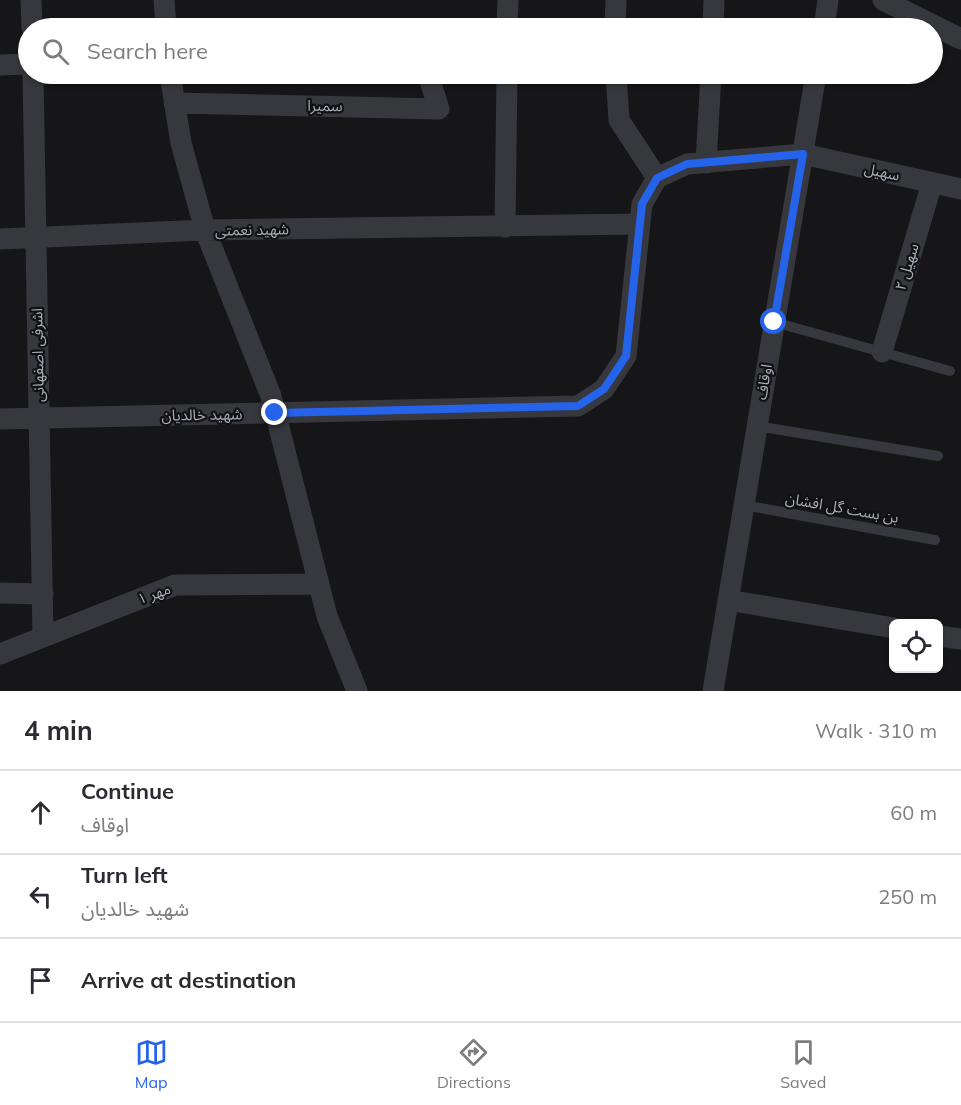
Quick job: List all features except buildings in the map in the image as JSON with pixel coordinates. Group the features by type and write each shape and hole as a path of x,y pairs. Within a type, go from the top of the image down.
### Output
{"street":[{"path":"31,0 32,18"},
{"path":"164,0 165,18"},
{"path":"507,18 508,0"},
{"path":"615,18 616,0"},
{"path":"713,18 714,0"},
{"path":"825,18 828,0"},
{"path":"883,0 919,18"},
{"path":"943,30 961,39"},
{"path":"0,65 18,64"},
{"name":"اشرفی اصفهانی","path":"33,84 43,637"},
{"path":"171,84 181,143 205,230 271,396 327,616 357,691"},
{"name":"سمیرا","path":"174,103 439,109 431,84"},
{"path":"505,227 507,84"},
{"path":"617,84 620,120 657,178 687,164 803,154"},
{"path":"706,163 710,84"},
{"name":"اوقاف","path":"712,691 814,84"},
{"name":"سهیل","path":"803,154 961,189"},
{"name":"شهید خالدیان","path":"0,419 578,406 604,389 626,356 642,204 657,178"},
{"name":"سهیل ۲","path":"882,352 932,183"},
{"name":"شهید نعمتی","path":"0,239 205,230 640,224"},
{"name":"مهر ۱","path":"0,654 175,585 318,584"},
{"path":"0,593 43,594"},
{"path":"728,600 889,627"},
{"path":"943,637 961,639"}],"lane":[{"path":"774,322 950,371"},
{"path":"757,426 938,456"},
{"name":"بن بست گل افشان","path":"744,505 935,540"}],"route":[{"path":"275,413 578,406 604,389 626,356 642,204 657,178 687,164 803,154 774,322"}]}
